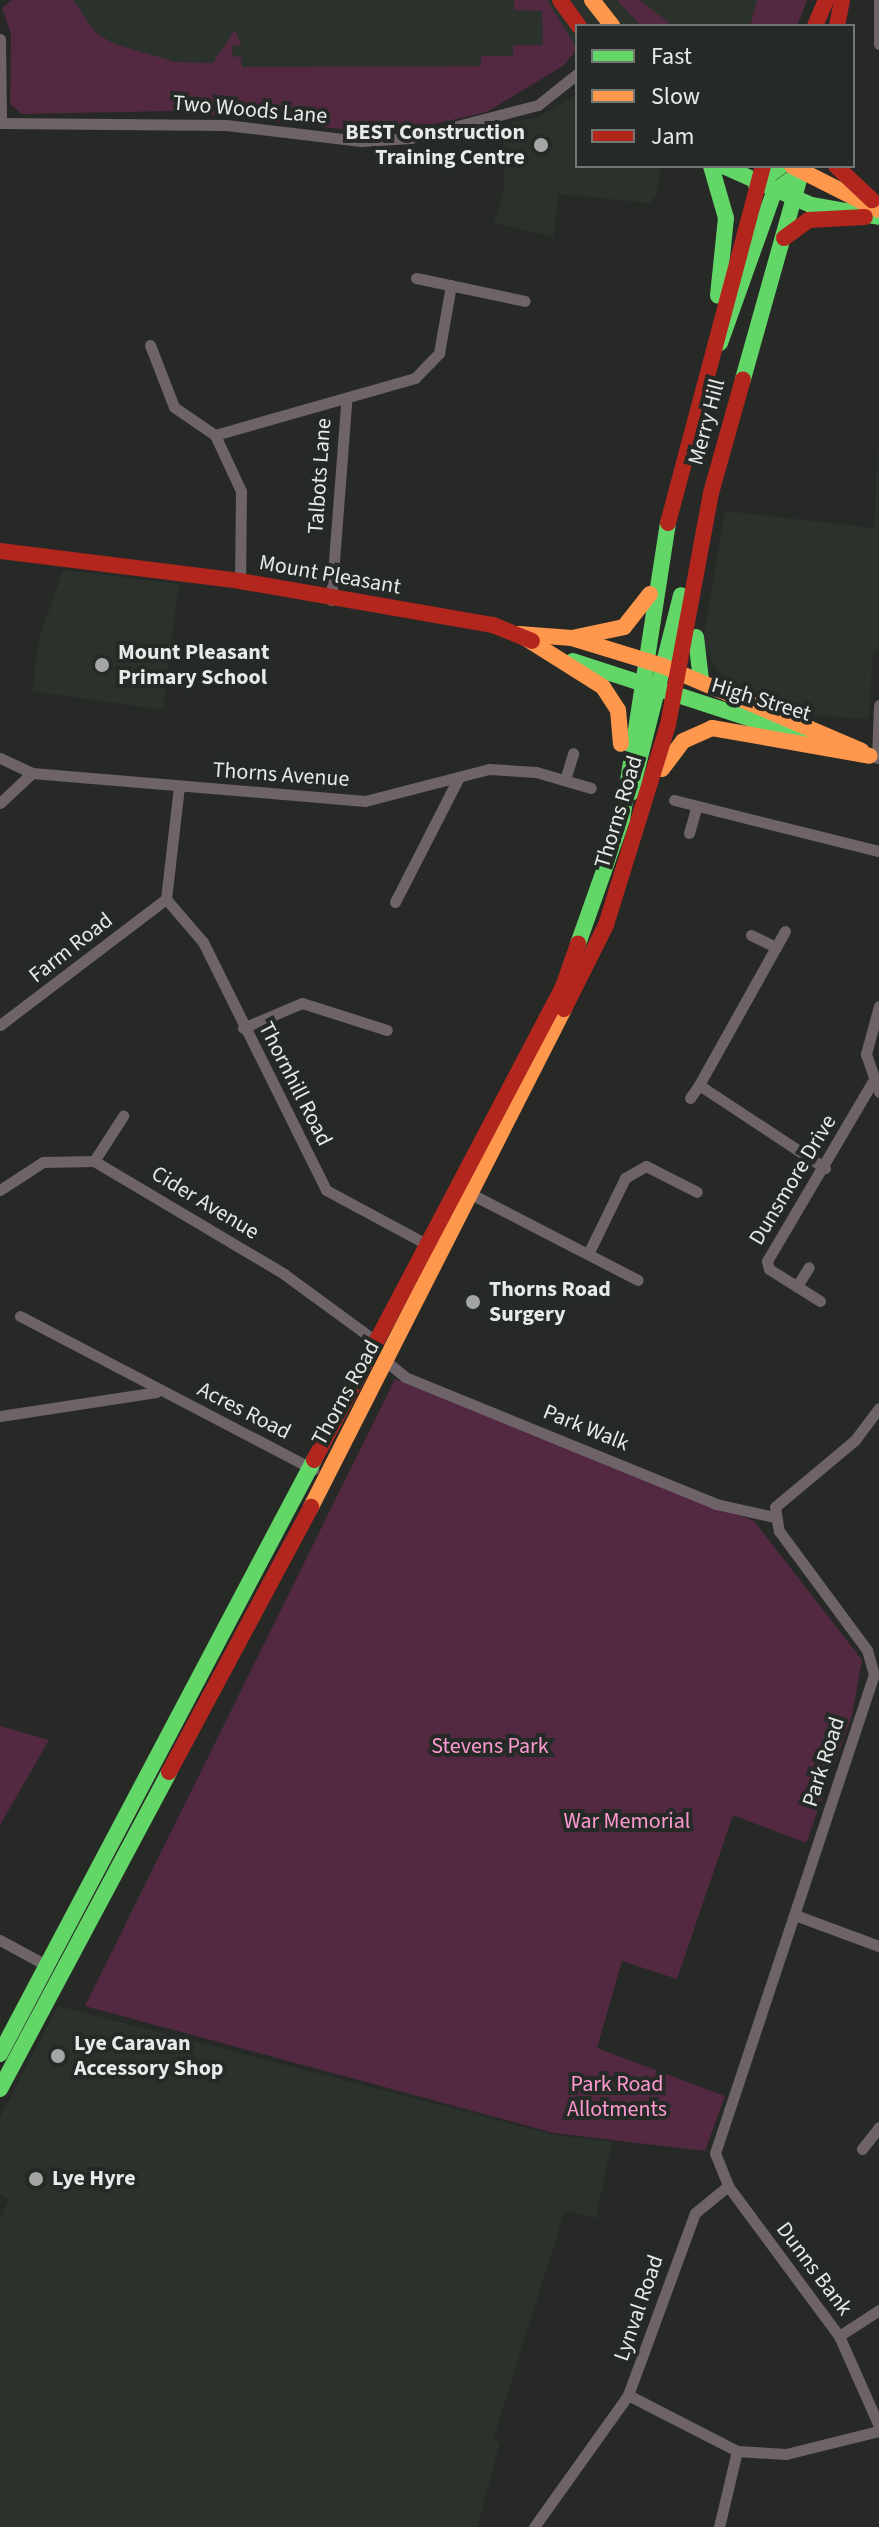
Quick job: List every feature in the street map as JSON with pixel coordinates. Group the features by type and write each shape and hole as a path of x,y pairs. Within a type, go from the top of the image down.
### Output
{"main road":[{"path":"560,0 578,24"},
{"path":"580,0 598,24"},
{"path":"592,0 610,24"},
{"path":"816,24 826,0"},
{"path":"831,24 842,0"},
{"path":"837,24 842,0"},
{"path":"712,168 726,218 716,313"},
{"path":"726,168 756,185 771,174 798,168 876,212"},
{"name":"Merry Hill","path":"667,692 710,502 795,199 798,168"},
{"path":"838,168 876,212"},
{"path":"771,174 795,199 876,212"},
{"path":"700,377 720,343 771,174"},
{"name":"Merry Hill","path":"640,685 656,581 700,377 716,313 756,185"},
{"path":"783,239 809,220 876,212"},
{"path":"701,680 694,648 710,502"},
{"name":"Mount Pleasant","path":"0,551 240,581 519,634 640,685"},
{"path":"519,634 572,638 624,627 656,581"},
{"path":"519,634 591,676 612,698 621,796"},
{"name":"High Street","path":"572,638 701,680 875,757"},
{"name":"High Street","path":"640,685 875,757"},
{"name":"Thorns Road","path":"0,2054 313,1469 563,987 622,820 621,796 640,685"},
{"path":"622,820 667,692"},
{"name":"Thorns Road","path":"0,2089 388,1363 589,966 646,804 667,692"},
{"path":"646,804 668,755 712,728 875,757"}],"street":[{"path":"879,0 879,44"},
{"path":"0,39 0,123"},
{"name":"Two Woods Lane","path":"0,123 226,125 361,141 411,138 538,105 575,76"},
{"path":"416,278 525,301"},
{"name":"Talbots Lane","path":"215,435 346,403 415,378 430,364 451,285"},
{"path":"150,345 174,407 215,435 241,491 240,581"},
{"name":"Talbots Lane","path":"331,600 346,403"},
{"path":"875,757 879,705"},
{"path":"565,780 573,753"},
{"path":"0,758 32,773 0,803"},
{"name":"Thorns Avenue","path":"32,773 365,801 459,777 506,769 591,788"},
{"path":"395,902 459,777"},
{"path":"166,899 179,786"},
{"path":"674,800 696,808 879,851"},
{"path":"689,833 696,808"},
{"name":"Farm Road","path":"0,1025 166,899"},
{"name":"Thornhill Road","path":"166,899 203,942 326,1190 428,1245"},
{"path":"690,1098 785,931"},
{"path":"751,935 776,947"},
{"path":"243,1028 302,1003 387,1030"},
{"path":"876,1087 866,1054 879,1006"},
{"path":"699,1085 825,1168"},
{"name":"Dunsmore Drive","path":"820,1301 767,1261 876,1087"},
{"path":"0,1190 43,1162 94,1161 123,1116"},
{"name":"Cider Avenue","path":"94,1161 284,1274 377,1342"},
{"path":"588,1254 625,1178 646,1166 697,1192"},
{"path":"475,1196 638,1280"},
{"path":"797,1286 809,1267"},
{"name":"Acres Road","path":"20,1316 156,1392 313,1469"},
{"name":"Park Walk","path":"388,1363 405,1377 716,1504 774,1517"},
{"path":"0,1416 156,1392"},
{"path":"774,1517 879,1408"},
{"name":"Park Road","path":"728,2186 715,2153 877,1665 774,1517"},
{"path":"795,1915 879,1946"},
{"path":"0,1940 46,1965"},
{"path":"862,2149 877,2133"},
{"name":"Dunns Bank","path":"728,2186 839,2336 879,2429"},
{"name":"Lynval Road","path":"534,2527 628,2395 695,2213 728,2186"},
{"path":"839,2336 879,2310"},
{"path":"628,2395 737,2451 786,2454 879,2429"},
{"path":"719,2527 737,2451"}],"shaded area":[{"path":"31,0 802,0 792,24 575,24 575,54 561,62 205,102"},
{"name":"BEST Construction Training Centre","path":"575,95 575,168 661,168 656,196 650,203 559,194 553,237 494,223 504,189 504,125 540,116"},
{"path":"879,430 879,651 873,651 869,719 808,715 723,678 702,645 725,511 874,528"},
{"name":"Mount Pleasant Primary School","path":"63,570 179,584 163,710 32,691 39,639"},
{"path":"58,2006 555,2135 612,2142 596,2218 565,2210 493,2440 500,2443 477,2527 0,2527 0,2220 8,2199 0,2194 0,2117"}],"green space":[{"path":"12,0 73,0 95,32 114,44 176,62 213,63 235,30 242,46 233,45 232,56 241,57 242,67 481,66 481,56 513,56 513,45 543,45 542,11 514,10 514,0 547,0 575,46 575,51 563,66 487,112 390,134 171,111 22,114 10,104 11,34 2,8"},
{"path":"617,0 640,0 670,24 639,24"},
{"path":"757,0 807,0 798,24 751,24"},
{"name":"Stevens Park","path":"395,1379 754,1521 862,1660 852,1715 806,1843 733,1815 677,1979 622,1961 597,2048 725,2096 705,2151 554,2133 85,2006"},
{"path":"0,1726 49,1740 0,1825"}],"traffic: fast":[{"path":"712,168 726,218 718,296"},
{"path":"728,168 811,205 879,217"},
{"path":"756,185 778,168"},
{"path":"743,379 802,168"},
{"path":"720,343 774,192 801,172"},
{"path":"578,944 622,820 668,523"},
{"path":"631,793 681,595"},
{"path":"696,637 701,680"},
{"path":"573,661 807,737"},
{"path":"0,2054 314,1460"},
{"path":"0,2089 169,1772"}],"traffic: slow":[{"path":"592,0 610,24"},
{"path":"796,168 879,210"},
{"path":"572,638 624,627 650,594"},
{"path":"519,634 572,638 663,666 862,751"},
{"path":"519,634 603,687 618,710 621,744"},
{"path":"662,769 683,741 712,728 870,756"},
{"path":"311,1507 564,1009"}],"traffic: jam":[{"path":"560,0 578,24"},
{"path":"816,24 826,0"},
{"path":"837,24 842,0"},
{"path":"668,523 762,168"},
{"path":"838,168 872,200"},
{"path":"784,238 809,220 865,217"},
{"path":"564,1009 606,925 668,725 711,493 743,379"},
{"path":"0,551 240,581 493,625 532,641"},
{"path":"314,1460 563,987 578,944"},
{"path":"169,1772 311,1507"}],"place":[{"name":"BEST Construction Training Centre","path":"541,145"},
{"name":"Mount Pleasant Primary School","path":"102,665"},
{"name":"Thorns Road Surgery","path":"473,1302"},
{"name":"Lye Caravan Accessory Shop","path":"58,2056"},
{"name":"Lye Hyre","path":"36,2179"}],"park label":[{"name":"War Memorial","path":"627,1822"},
{"name":"Park Road Allotments","path":"617,2096"}]}
